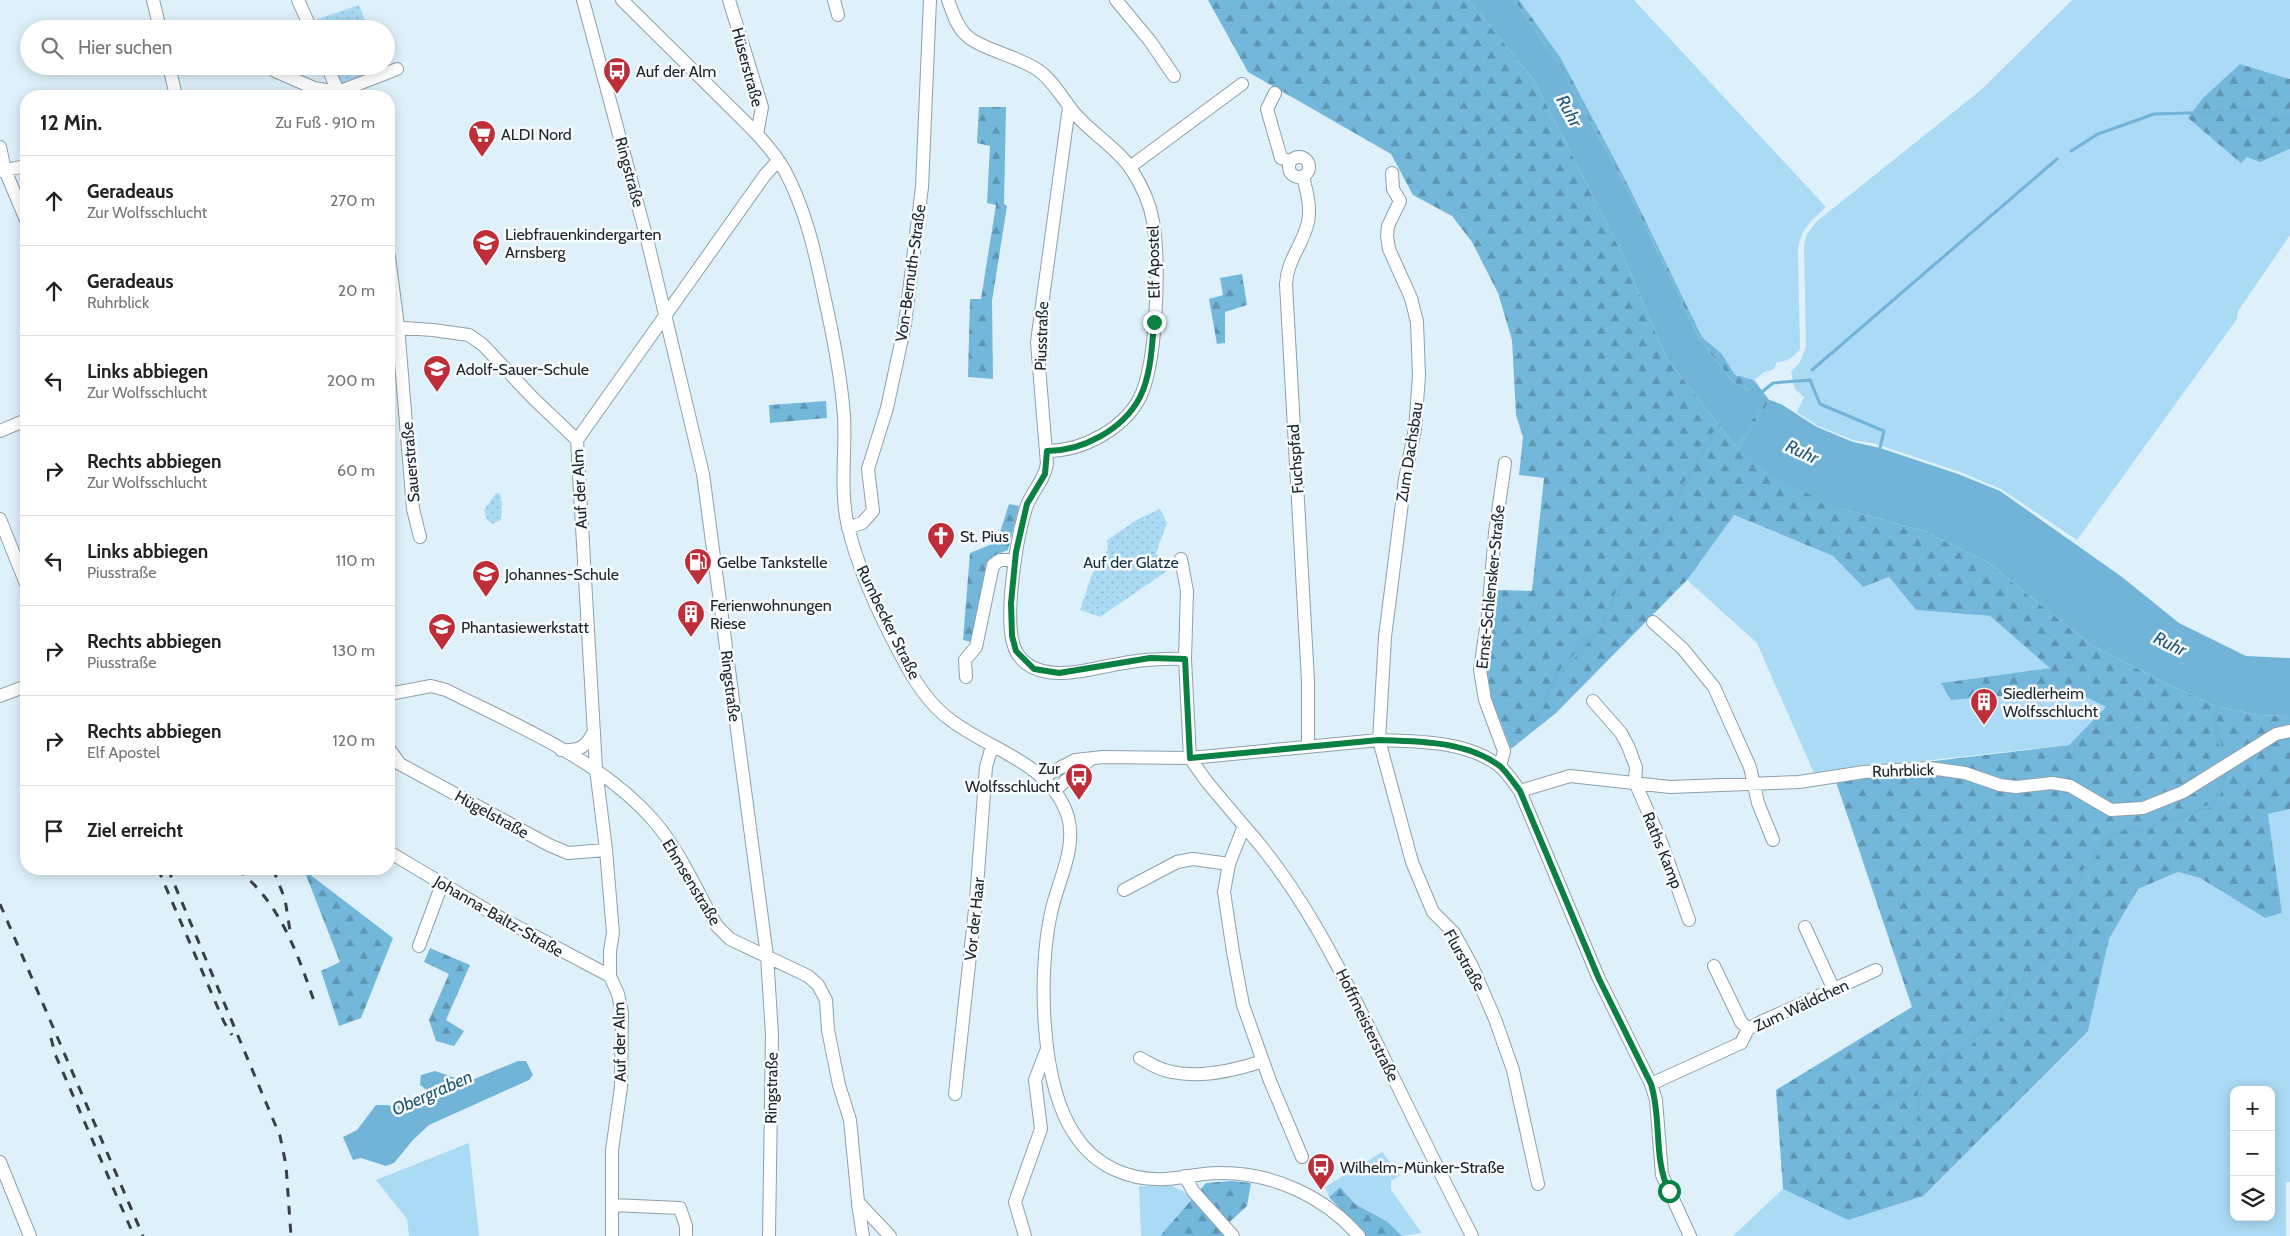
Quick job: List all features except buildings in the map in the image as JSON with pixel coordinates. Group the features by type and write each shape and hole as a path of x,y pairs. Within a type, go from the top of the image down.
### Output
{"street":[{"path":"153,0 158,20"},
{"path":"298,0 307,20"},
{"name":"Ringstraße","path":"583,0 648,243 703,474 766,956 772,1034 769,1236"},
{"name":"Rumbecker Straße","path":"622,0 757,134 778,161 799,201 809,228 832,329 842,394 844,497 848,528 871,591 914,679 950,721 1019,760 1043,777 1055,790 1067,816 1070,835 1066,858 1051,911 1046,944 1047,1050 1051,1079 1060,1108 1083,1147 1109,1168 1126,1175 1166,1179 1221,1172 1266,1178 1310,1196 1332,1210 1359,1236"},
{"name":"Hüserstraße","path":"729,0 762,107 757,134"},
{"path":"834,0 838,15"},
{"name":"Von-Bernuth-Straße","path":"848,528 862,523 873,511 868,469 887,408 908,304 923,176 930,0"},
{"name":"Elf Apostel","path":"948,0 958,24 967,36 1031,65 1051,82 1069,107 1130,167 1139,182 1153,219 1154,322 1146,378 1140,398 1133,408 1102,435 1077,448 1047,451"},
{"path":"1116,0 1144,33 1174,76"},
{"path":"171,75 175,90"},
{"path":"284,75 322,90"},
{"path":"331,75 337,90"},
{"path":"348,90 384,75"},
{"path":"1130,167 1242,84"},
{"name":"Fuchspfad","path":"1275,93 1267,109 1268,119 1281,158 1289,162 1298,156 1307,161 1309,170 1303,177 1308,196 1308,223 1290,260 1286,284 1308,681 1308,747"},
{"name":"Piusstraße","path":"1069,107 1038,342 1047,451 1045,474 1027,504 1015,560 1011,603 1014,646 1022,659 1034,669 1049,672 1071,672 1150,658 1185,659"},
{"path":"0,147 3,171 20,207"},
{"name":"Auf der Alm","path":"612,1236 612,1150 621,1087 622,1013 618,994 610,976 610,951 613,933 606,850 596,769 577,440 765,175 778,161"},
{"path":"3,171 20,167"},
{"name":"Zum Dachsbau","path":"1379,740 1385,636 1405,480 1415,429 1420,376 1415,314 1411,298 1389,249 1387,236 1388,226 1400,201 1393,189 1392,173"},
{"path":"395,327 469,336 476,340 484,345 533,398 577,440"},
{"name":"Sauerstraße","path":"395,336 414,509 420,537"},
{"path":"0,431 20,423"},
{"name":"Ernst-Schlensker-Straße","path":"1500,767 1504,751 1485,700 1480,670 1488,614 1494,533 1505,462"},
{"path":"0,519 20,569"},
{"path":"1181,559 1187,591 1185,659 1190,758 1207,782 1244,826 1229,864 1224,892 1233,952 1243,1005 1263,1061 1302,1157"},
{"path":"966,677 966,660 976,647 993,565 1000,560 1015,560"},
{"path":"1653,622 1683,649 1714,687 1750,768 1758,803 1773,840"},
{"name":"Ehmsenstraße","path":"395,693 431,686 446,690 596,769 626,792 655,823 717,926 730,939 813,980 826,1000 828,1030 839,1085 850,1120 863,1236"},
{"path":"0,696 20,688"},
{"name":"Raths Kamp","path":"1592,701 1621,733 1636,767 1634,782 1662,844 1689,920"},
{"path":"560,750 582,749 589,742 594,731"},
{"name":"Ruhrblick","path":"1520,791 1570,776 1670,787 1754,785 1799,782 1864,772 1946,769 1965,773 2000,786 2052,783 2070,786 2111,810 2143,808 2183,792 2226,768 2276,734 2290,731"},
{"path":"1043,777 1065,764 1090,759 1131,756 1190,758 1379,740 1450,746 1476,754 1500,767 1520,791 1599,979 1651,1084 1656,1100 1662,1176 1690,1236"},
{"name":"Flurstraße","path":"1379,740 1412,862 1434,912 1454,933 1472,966 1510,1061 1538,1184"},
{"name":"Vor der Haar","path":"955,1094 976,900 986,767 992,746"},
{"name":"Hügelstraße","path":"395,757 400,764 549,845 568,852 606,850"},
{"path":"1055,790 1090,759"},
{"name":"Hoffmeisterstraße","path":"1244,826 1262,846 1300,898 1345,978 1472,1236"},
{"name":"Johanna-Baltz-Straße","path":"395,856 511,924 610,976"},
{"path":"1124,890 1177,862 1193,859 1229,864"},
{"path":"419,946 442,884"},
{"path":"1805,927 1834,990"},
{"path":"1714,966 1741,1022 1748,1029"},
{"name":"Zum Wäldchen","path":"1651,1084 1741,1043 1748,1029 1876,970"},
{"path":"1025,1236 1015,1202 1041,1128 1036,1080 1047,1050"},
{"path":"1140,1058 1155,1067 1173,1072 1187,1073 1244,1067 1263,1061"},
{"path":"0,1162 30,1236"},
{"path":"1184,1176 1193,1191 1233,1236"},
{"path":"858,1202 890,1236"},
{"path":"612,1206 680,1208 686,1226 686,1236"}],"green space":[{"path":"1208,0 1469,0 1534,80 1623,255 1666,357 1735,446 1749,391 1733,382 1700,340 1631,196 1560,66 1514,0 1519,0 1560,57 1628,185 1702,337 1722,354 1735,375 1754,380 1770,401 1738,448 1843,509 1924,531 1987,562 2090,644 2163,682 2215,706 2257,715 2290,716 2290,809 2268,814 2282,913 2265,918 2200,878 2178,872 2138,889 2109,939 2088,1031 1923,1196 1848,1220 1783,1189 1776,1090 1912,1007 1833,773 2069,745 2106,707 2072,690 1951,700 1941,683 2050,668 1990,616 1916,610 1889,577 1863,587 1833,556 1734,515 1687,580 1556,713 1511,749 1491,698 1487,673 1498,590 1532,591 1544,478 1519,475 1523,437 1516,415 1512,340 1498,293 1472,242 1452,216 1413,195 1391,154 1248,72"},
{"path":"1519,0 1634,0 1826,207 1804,230 1798,250 1800,349 1793,357 1777,362 1774,369 1763,373 1754,380 1735,375 1722,354 1702,337 1628,185"},
{"path":"2072,0 2290,0 2290,79 2240,64 2247,157 2290,149 2290,235 2238,311 2237,319 2077,540 2001,489 1960,472 1873,443 1853,440 1818,426 1797,412 1804,397 1795,389 1791,372 1800,362 1806,347 1804,245 1807,234 1816,222 1981,90"},
{"path":"359,5 365,20 315,20"},
{"path":"2240,64 2290,79 2290,149 2260,162 2247,157 2241,163 2188,118 2202,99"},
{"path":"338,75 365,75 342,84"},
{"path":"979,107 1006,107 1004,204 1007,206 992,301 993,379 968,377 970,299 981,299 996,205 987,203 990,146 977,143"},
{"path":"1242,274 1247,305 1225,312 1225,343 1217,344 1209,299 1223,295 1220,278"},
{"path":"826,401 827,418 770,423 769,405"},
{"path":"496,493 500,494 502,504 501,520 493,524 487,520 484,510"},
{"path":"1009,504 1019,506 1008,550 993,556 986,565 972,642 963,640 970,553 997,542"},
{"name":"Auf der Glatze","path":"1160,509 1167,523 1156,553 1170,569 1100,617 1080,610 1092,574 1108,549 1107,540 1138,519"},
{"path":"1733,515 1833,556 1863,587 1889,577 1916,610 1990,616 2051,668 1942,683 1951,700 2072,690 2106,707 2069,745 1814,773 1757,643 1687,580"},
{"path":"2290,809 2290,1182 2286,1182 2286,1236 1733,1236 1783,1189 1848,1220 2088,1031 2109,939 2138,889 2178,872 2200,878 2265,918 2282,913 2268,814"},
{"path":"306,875 311,875 393,938 361,1018 339,1026 321,971 340,962"},
{"path":"430,948 470,965 446,1020 464,1031 454,1046 436,1041 429,1020 449,974 424,962"},
{"path":"469,1143 479,1236 409,1236 407,1219 376,1180"},
{"path":"1382,1152 1400,1175 1391,1181 1391,1190 1422,1233 1402,1236 1388,1222 1355,1204 1340,1187 1329,1197 1325,1187"},
{"path":"1231,1181 1251,1183 1247,1206 1222,1229 1227,1236 1160,1236 1206,1183"},
{"path":"1170,1185 1194,1197 1160,1236 1141,1236 1139,1186"},
{"path":"1340,1187 1355,1204 1388,1222 1402,1236 1366,1236 1329,1197"}],"water":[{"name":"Ruhr","path":"1469,0 1514,0 1560,66 1631,196 1700,340 1733,382 1749,391 1758,389 1766,400 1735,446 1666,357 1623,255 1534,80"},
{"name":"Ruhr","path":"1770,400 1781,404 1817,427 1853,442 1880,448 1958,474 2000,491 2122,577 2179,623 2246,656 2290,658 2290,716 2257,715 2215,706 2163,682 2090,644 1987,562 1924,531 1843,509 1777,480 1738,448"},
{"name":"Obergraben","path":"518,1061 526,1061 533,1075 529,1080 429,1125 413,1140 394,1163 386,1166 361,1158 353,1160 343,1137 357,1130 376,1105 418,1106 433,1100 432,1094 420,1085 421,1075 435,1071 467,1082"}],"waterway":[{"path":"2071,151 2098,134 2154,114 2256,111 2290,120"},
{"path":"1812,370 2057,159"},
{"path":"1756,393 1762,392 1773,383 1810,380 1820,404 1884,431 1880,448"},
{"path":"1536,719 1557,675 1598,630 1628,571 1657,540 1694,466 1720,424"},
{"path":"2217,703 2215,730 2223,753"},
{"path":"1846,1112 1904,1093 1920,1085 1925,1073 1938,1066 1949,1054 1969,1047 1980,1031 1997,1021 2011,993 2042,962 2065,948 2075,933 2072,900 2084,871 2107,839 2126,827 2143,830 2215,804 2226,776"},
{"path":"1915,1128 1920,1085"}],"railway":[{"path":"161,875 224,1022 232,1035"},
{"path":"171,875 280,1136 286,1165 291,1236"},
{"path":"244,875 265,897 285,929 301,964 314,1001"},
{"path":"275,875 285,899 290,931"},
{"path":"0,904 143,1236"},
{"path":"51,1038 55,1054 134,1236"}],"place":[{"name":"Auf der Alm","path":"617,95"},
{"name":"ALDI Nord","path":"482,158"},
{"name":"Liebfrauenkindergarten Arnsberg","path":"486,267"},
{"name":"Adolf-Sauer-Schule","path":"437,393"},
{"name":"St. Pius","path":"941,560"},
{"name":"Gelbe Tankstelle","path":"698,586"},
{"name":"Johannes-Schule","path":"486,598"},
{"name":"Ferienwohnungen Riese","path":"691,638"},
{"name":"Phantasiewerkstatt","path":"442,651"},
{"name":"Siedlerheim Wolfsschlucht","path":"1984,726"},
{"name":"Zur Wolfsschlucht","path":"1079,801"},
{"name":"Wilhelm-Münker-Straße","path":"1321,1191"}],"route":[{"path":"1154,322 1148,370 1140,398 1133,408 1113,427 1088,443 1077,448 1047,451 1045,474 1027,504 1016,552 1011,603 1012,636 1016,651 1034,669 1041,672 1059,673 1082,671 1150,658 1185,659 1188,687 1190,758 1379,740 1450,746 1476,754 1500,767 1520,791 1599,979 1651,1084 1656,1100 1662,1176 1669,1191"}]}
